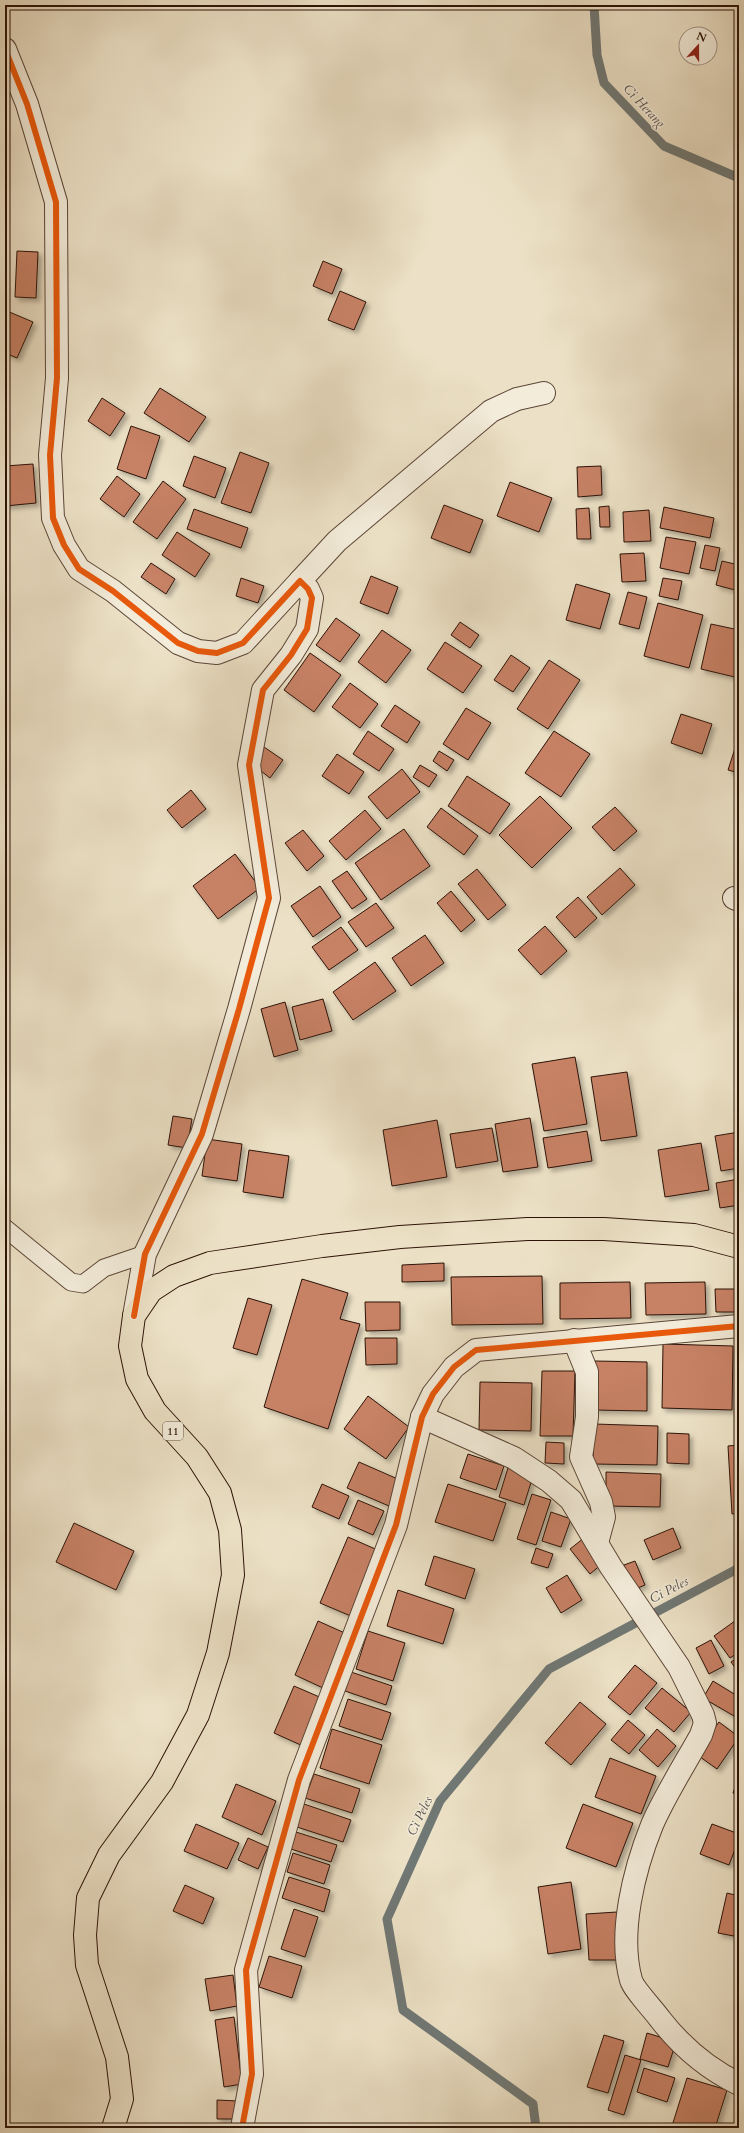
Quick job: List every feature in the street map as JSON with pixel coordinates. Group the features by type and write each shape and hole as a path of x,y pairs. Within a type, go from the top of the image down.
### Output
{"highway":[{"name":"11","path":"113,2128 122,2099 117,2057 87,1965 85,1935 88,1898 109,1855 162,1782 198,1715 218,1653 233,1575 230,1530 220,1493 197,1457 154,1411 137,1379 130,1346 134,1316 151,1291 174,1276 210,1263 330,1245 400,1237 528,1229 604,1229 694,1235 739,1247"}],"street":[{"path":"5,49 27,104 56,202 57,378 50,455 53,518 64,545 79,568 113,592 178,643 198,651 217,653 243,643 337,541 491,411 517,399 544,393"},
{"path":"134,1316 145,1254 202,1134 269,898 249,766 263,690 292,654 307,629 312,598 308,589 300,581"},
{"path":"242,2128 252,2074 246,1970 299,1780 396,1525 422,1417 433,1394 454,1367 476,1350 739,1326"},
{"path":"574,1340 587,1372 587,1417 581,1457 601,1502 604,1517 597,1543"},
{"path":"422,1417 514,1458 549,1481 571,1500 611,1566 679,1667 704,1715 705,1723 701,1735 652,1825 638,1868 630,1905 627,1947 631,1981 666,2027 697,2058 739,2084"}],"lane":[{"path":"5,1228 71,1282 78,1284 88,1281 104,1268 145,1254"}],"building":[{"path":"17,251 38,252 36,298 15,297"},
{"path":"323,261 342,269 332,294 313,286"},
{"path":"340,291 366,302 354,330 328,320"},
{"path":"7,311 33,322 17,358 5,353 5,316"},
{"path":"160,388 206,417 189,442 144,413"},
{"path":"102,398 125,413 110,436 88,421"},
{"path":"131,426 160,436 146,479 117,469"},
{"path":"240,452 269,463 251,513 221,503"},
{"path":"194,456 226,468 215,498 183,486"},
{"path":"33,464 36,503 5,506 5,466"},
{"path":"601,466 602,495 578,497 577,467"},
{"path":"117,476 140,494 124,517 100,499"},
{"path":"163,481 186,499 157,539 133,522"},
{"path":"510,482 552,498 539,532 497,516"},
{"path":"444,505 483,520 470,553 431,538"},
{"path":"609,506 610,527 600,527 599,507"},
{"path":"664,507 714,518 710,538 660,528"},
{"path":"589,508 591,539 577,539 576,509"},
{"path":"194,509 248,528 241,548 187,529"},
{"path":"649,510 651,541 624,542 623,512"},
{"path":"177,532 210,554 195,577 162,555"},
{"path":"666,537 696,542 689,574 660,568"},
{"path":"705,545 720,548 715,571 700,568"},
{"path":"644,553 646,581 622,582 620,554"},
{"path":"722,561 739,565 739,591 716,585"},
{"path":"151,563 175,579 166,594 141,577"},
{"path":"371,576 398,587 388,614 360,603"},
{"path":"241,578 264,586 258,603 236,596"},
{"path":"663,578 682,581 678,600 659,596"},
{"path":"576,584 610,594 600,629 566,620"},
{"path":"628,592 647,597 639,629 619,624"},
{"path":"658,603 703,615 689,668 644,656"},
{"path":"336,618 360,635 340,662 316,645"},
{"path":"460,622 479,635 470,648 451,635"},
{"path":"711,624 739,630 739,678 701,669"},
{"path":"382,630 411,650 386,683 358,662"},
{"path":"445,642 482,666 463,693 427,669"},
{"path":"310,653 341,675 314,712 284,690"},
{"path":"511,655 530,668 513,692 494,680"},
{"path":"549,660 580,680 548,729 517,709"},
{"path":"350,683 378,704 360,728 332,707"},
{"path":"395,705 420,722 407,743 381,726"},
{"path":"466,708 491,723 468,760 443,744"},
{"path":"681,714 712,724 702,754 671,743"},
{"path":"368,731 394,749 379,771 353,754"},
{"path":"554,731 590,754 561,797 525,773"},
{"path":"739,736 739,773 728,770"},
{"path":"264,747 283,760 270,778 252,764"},
{"path":"439,751 454,760 447,771 433,761"},
{"path":"337,754 364,772 349,794 322,776"},
{"path":"420,765 437,775 429,787 413,777"},
{"path":"402,769 420,792 387,819 368,797"},
{"path":"467,776 510,804 490,834 448,806"},
{"path":"191,790 206,809 182,828 167,810"},
{"path":"540,796 572,828 532,868 499,835"},
{"path":"615,807 637,831 614,851 592,827"},
{"path":"441,808 478,836 464,855 427,827"},
{"path":"365,810 381,829 346,860 329,841"},
{"path":"404,829 430,866 381,900 355,863"},
{"path":"303,830 324,856 307,871 285,843"},
{"path":"235,854 260,888 218,919 193,886"},
{"path":"620,868 635,885 602,915 587,897"},
{"path":"477,869 506,905 488,920 458,884"},
{"path":"347,871 367,899 352,909 332,881"},
{"path":"320,886 341,917 313,937 291,906"},
{"path":"451,891 475,920 461,932 437,903"},
{"path":"578,897 597,918 575,938 556,917"},
{"path":"376,903 394,928 366,947 348,922"},
{"path":"545,926 567,951 541,975 518,950"},
{"path":"341,927 358,950 329,970 312,947"},
{"path":"425,935 444,963 411,986 392,958"},
{"path":"375,962 396,991 353,1020 333,992"},
{"path":"323,999 332,1031 300,1040 292,1007"},
{"path":"285,1002 298,1050 274,1057 261,1009"},
{"path":"575,1057 587,1124 544,1131 532,1064"},
{"path":"627,1072 637,1136 601,1141 591,1077"},
{"path":"173,1116 192,1119 187,1148 168,1145"},
{"path":"530,1118 538,1167 503,1172 495,1124"},
{"path":"437,1120 447,1177 392,1186 383,1130"},
{"path":"492,1128 498,1161 456,1168 450,1134"},
{"path":"587,1131 592,1161 548,1168 543,1138"},
{"path":"739,1132 739,1168 721,1171 715,1136"},
{"path":"207,1139 242,1144 237,1181 202,1176"},
{"path":"701,1143 709,1190 665,1197 658,1150"},
{"path":"249,1150 289,1156 283,1198 243,1192"},
{"path":"739,1179 739,1205 720,1208 716,1183"},
{"path":"444,1263 444,1281 402,1282 402,1265"},
{"path":"542,1276 543,1324 452,1325 451,1277"},
{"path":"302,1279 348,1293 340,1319 360,1324 328,1429 264,1407"},
{"path":"630,1282 631,1318 560,1319 560,1283"},
{"path":"705,1282 706,1314 646,1315 645,1283"},
{"path":"715,1289 739,1289 739,1312 716,1312"},
{"path":"248,1298 272,1305 257,1355 233,1348"},
{"path":"365,1302 400,1302 400,1330 366,1331"},
{"path":"365,1338 397,1338 397,1364 366,1365"},
{"path":"663,1344 733,1346 732,1410 662,1408"},
{"path":"595,1361 647,1362 647,1411 594,1410"},
{"path":"542,1371 575,1371 573,1436 540,1436"},
{"path":"480,1382 532,1383 531,1431 479,1430"},
{"path":"368,1396 409,1427 386,1459 344,1429"},
{"path":"594,1424 658,1426 657,1465 593,1464"},
{"path":"667,1433 689,1434 689,1464 667,1463"},
{"path":"546,1442 564,1443 564,1464 545,1463"},
{"path":"739,1445 739,1513 732,1514 728,1446"},
{"path":"468,1454 504,1466 496,1490 460,1478"},
{"path":"359,1462 400,1480 389,1506 347,1488"},
{"path":"508,1468 533,1476 524,1505 499,1497"},
{"path":"606,1472 661,1474 660,1507 606,1506"},
{"path":"322,1484 349,1496 339,1519 312,1507"},
{"path":"448,1484 506,1503 493,1541 435,1522"},
{"path":"532,1494 551,1500 536,1545 517,1539"},
{"path":"358,1500 384,1511 373,1535 348,1524"},
{"path":"551,1512 571,1519 561,1547 542,1541"},
{"path":"74,1523 134,1551 116,1590 56,1562"},
{"path":"673,1528 681,1548 653,1560 644,1540"},
{"path":"348,1537 382,1552 353,1617 320,1603"},
{"path":"584,1538 603,1563 590,1574 570,1549"},
{"path":"536,1548 553,1554 548,1568 531,1563"},
{"path":"434,1556 475,1569 465,1599 425,1585"},
{"path":"635,1561 645,1585 633,1590 624,1565"},
{"path":"567,1575 582,1600 561,1613 546,1588"},
{"path":"398,1590 454,1609 443,1644 387,1626"},
{"path":"739,1618 739,1652 730,1658 714,1636"},
{"path":"318,1621 347,1634 323,1688 295,1675"},
{"path":"368,1631 405,1643 393,1681 356,1669"},
{"path":"711,1640 724,1666 709,1674 696,1648"},
{"path":"739,1657 739,1673 731,1662"},
{"path":"635,1665 657,1683 630,1715 608,1697"},
{"path":"351,1672 392,1686 386,1705 345,1691"},
{"path":"713,1681 739,1697 739,1708 734,1716 703,1698"},
{"path":"294,1686 324,1699 303,1746 274,1733"},
{"path":"662,1688 691,1712 674,1732 645,1708"},
{"path":"348,1699 391,1713 382,1740 339,1726"},
{"path":"580,1702 606,1724 571,1765 545,1743"},
{"path":"628,1720 645,1735 629,1754 611,1740"},
{"path":"719,1722 739,1737 717,1769 696,1754"},
{"path":"332,1729 382,1745 369,1784 320,1768"},
{"path":"657,1729 676,1746 658,1767 639,1750"},
{"path":"610,1758 656,1776 641,1814 595,1797"},
{"path":"314,1774 360,1789 352,1813 305,1798"},
{"path":"739,1776 739,1795 733,1793"},
{"path":"236,1784 276,1801 262,1835 222,1817"},
{"path":"304,1804 351,1820 343,1842 297,1827"},
{"path":"583,1804 633,1823 616,1867 566,1848"},
{"path":"196,1824 239,1843 227,1869 184,1851"},
{"path":"712,1824 739,1834 739,1839 729,1865 700,1854"},
{"path":"296,1832 337,1845 331,1862 291,1849"},
{"path":"248,1838 268,1847 258,1869 238,1860"},
{"path":"293,1853 330,1865 324,1884 287,1872"},
{"path":"289,1877 330,1890 324,1912 282,1898"},
{"path":"571,1882 581,1949 548,1954 538,1887"},
{"path":"185,1885 214,1898 203,1924 173,1911"},
{"path":"727,1893 739,1896 739,1937 718,1933"},
{"path":"294,1909 318,1917 305,1957 281,1949"},
{"path":"617,1912 620,1960 589,1960 586,1914"},
{"path":"269,1956 302,1966 292,1998 259,1987"},
{"path":"233,1975 237,2006 210,2011 205,1979"},
{"path":"234,2017 242,2084 224,2087 215,2020"},
{"path":"647,2033 676,2042 668,2067 640,2059"},
{"path":"604,2035 624,2041 608,2093 587,2087"},
{"path":"625,2055 641,2060 624,2115 608,2110"},
{"path":"644,2068 675,2078 667,2102 637,2092"},
{"path":"687,2078 727,2090 715,2128 680,2128 672,2126"},
{"path":"217,2100 238,2101 238,2119 217,2119"},
{"path":"254,2125 283,2128 253,2128"}],"waterway":[{"name":"Ci Herang","path":"594,5 597,55 604,83 664,146 739,178"},
{"name":"Ci Peles","path":"536,2128 533,2104 403,2010 387,1919 440,1801 549,1669 739,1568"}],"cycle path":[{"path":"5,49 27,104 56,202 57,378 50,455 53,518 64,545 79,569 113,591 178,643 198,651 217,653 243,643 300,581 308,589 312,598 307,629 291,655 263,690 249,765 269,898 239,1009 202,1134 145,1254 134,1316"},
{"path":"242,2128 252,2074 246,1970 299,1780 396,1525 422,1417 433,1394 454,1367 476,1350 739,1326"}]}
